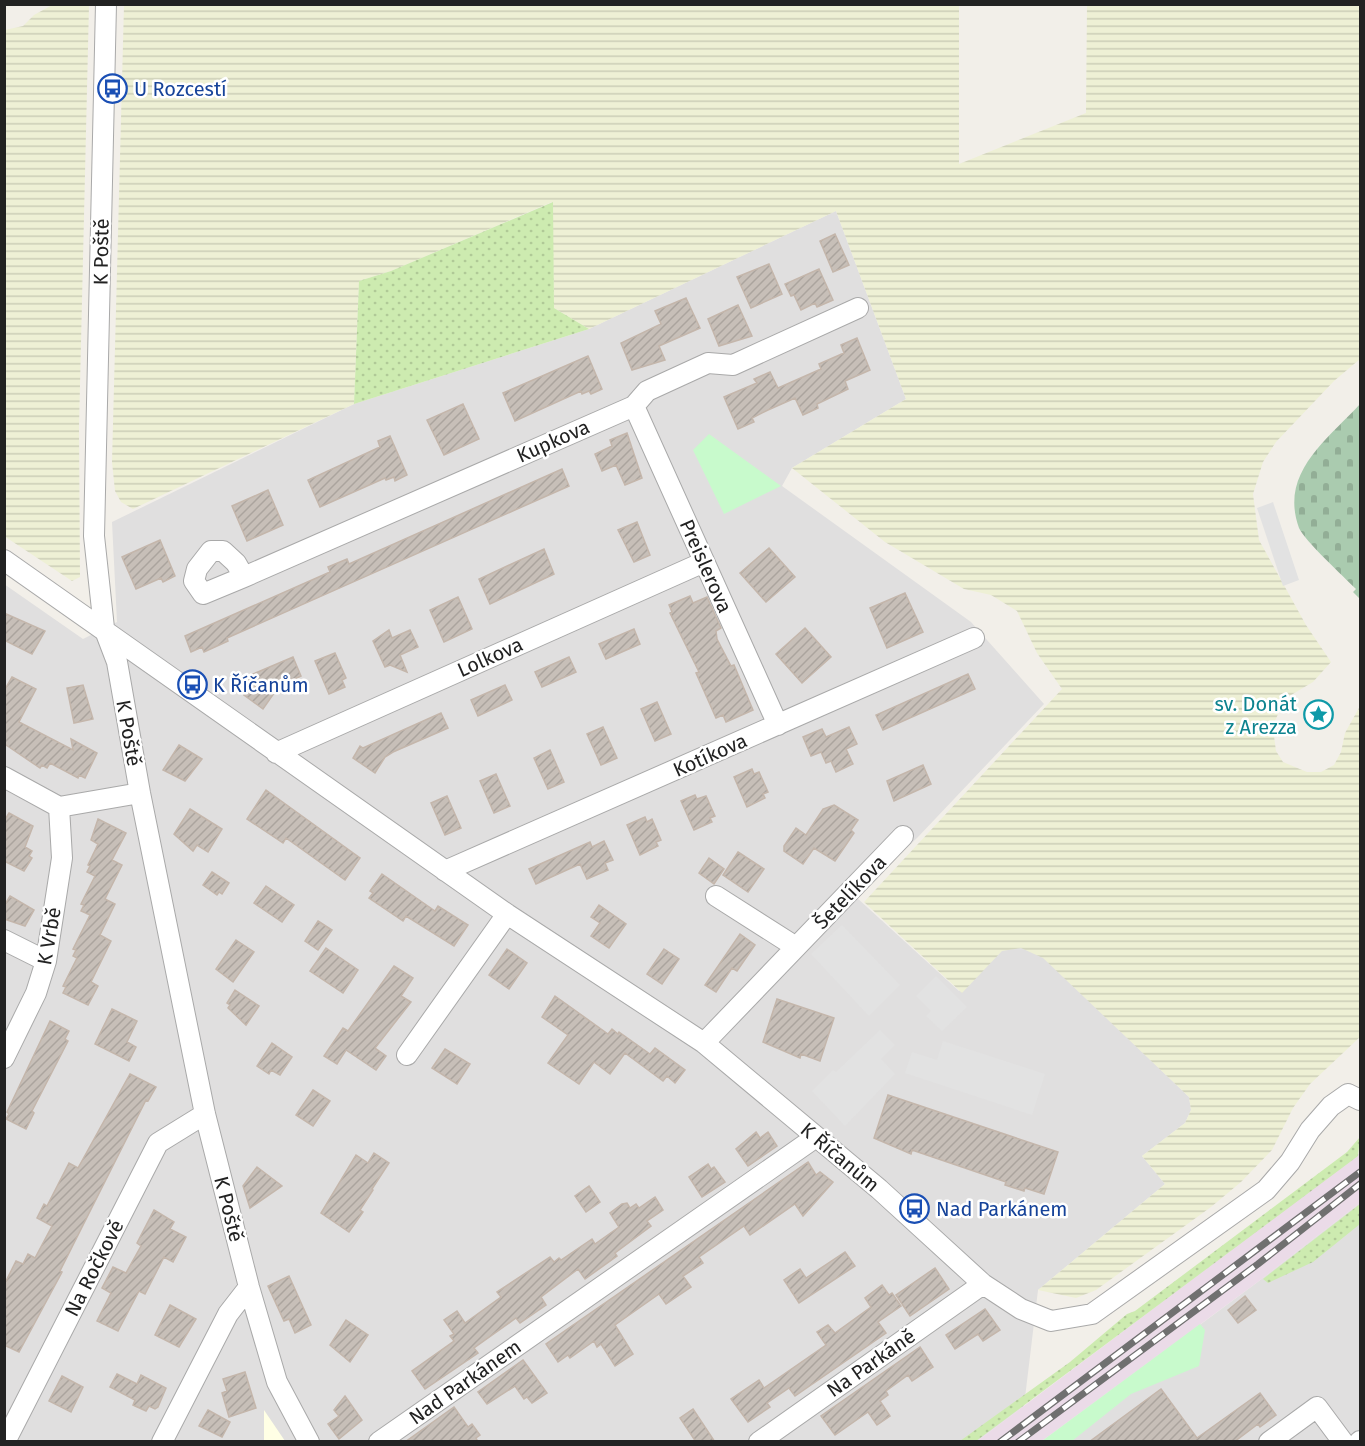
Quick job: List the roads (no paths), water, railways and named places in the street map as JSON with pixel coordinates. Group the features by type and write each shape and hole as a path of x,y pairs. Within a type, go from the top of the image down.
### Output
{"street":[{"name":"K Poště","path":"106,4 94,536 104,628 117,662 140,793 205,1114 249,1287 277,1382 309,1442"},
{"name":"Kupkova","path":"244,577 634,406 647,391 708,363 733,365 858,308"},
{"name":"Preislerova","path":"634,406 778,725"},
{"name":"K Říčanům","path":"4,560 104,628 276,753 507,914 704,1043 879,1189 983,1284 1021,1309 1051,1321 1092,1314 1266,1190 1331,1106 1348,1094 1360,1100"},
{"name":"Lolkova","path":"276,753 704,562"},
{"name":"Kotíkova","path":"445,871 974,638"},
{"path":"4,777 58,807 140,793"},
{"name":"K Vrbě","path":"4,1058 36,993 46,961 62,858 58,807"},
{"name":"Šetelíkova","path":"704,1043 903,836"},
{"path":"716,896 796,947"},
{"path":"407,1055 507,914"},
{"path":"4,939 46,961"},
{"name":"Na Ročkově","path":"5,1442 158,1143 205,1114"},
{"name":"Nad Parkánem","path":"379,1442 816,1137"},
{"name":"Na Parkáně","path":"759,1442 983,1284"},
{"path":"162,1442 228,1314 249,1287"},
{"path":"1269,1442 1317,1407 1343,1442"}],"railway":[{"path":"1000,1442 1360,1172"},
{"path":"1018,1442 1258,1264 1360,1184"}],"place":[{"name":"U Rozcestí","path":"113,89"},
{"name":"K Říčanům","path":"192,685"},
{"name":"sv. Donát z Arezza","path":"1318,715"},
{"name":"Nad Parkánem","path":"915,1209"}]}
